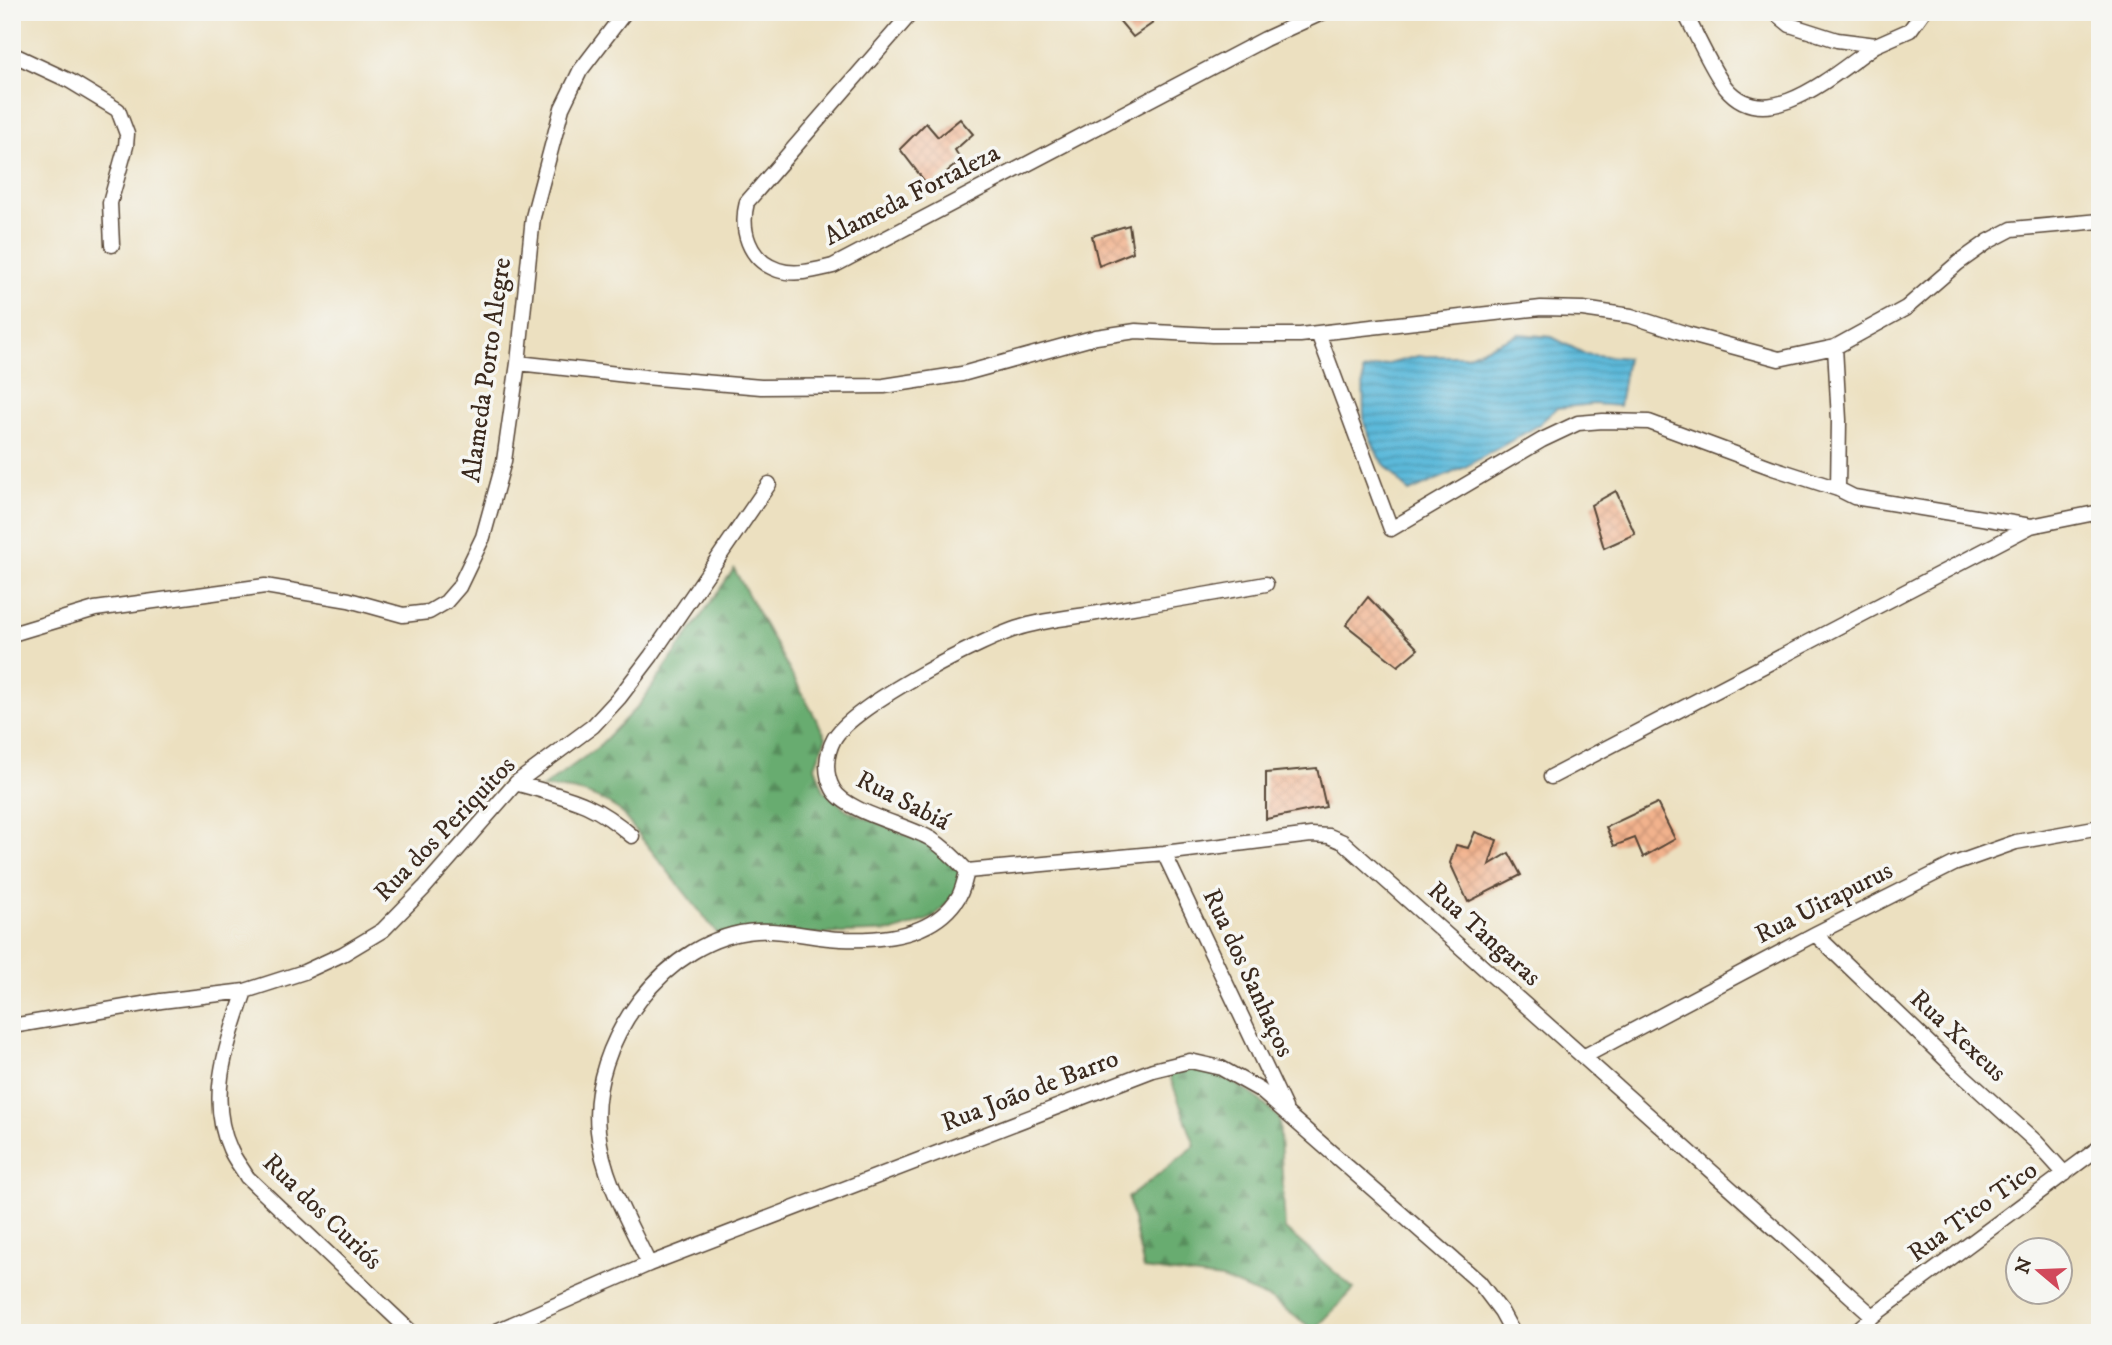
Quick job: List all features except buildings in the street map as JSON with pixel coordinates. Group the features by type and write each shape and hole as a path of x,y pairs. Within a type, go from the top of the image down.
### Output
{"street":[{"name":"Alameda Porto Alegre","path":"12,634 95,609 265,586 349,600 403,615 429,612 446,602 459,587 483,537 504,461 518,363 533,217 562,108 580,71 625,12"},
{"name":"Alameda Fortaleza","path":"912,12 747,202 744,215 745,235 752,250 777,270 813,271 833,266 1265,39 1324,12"},
{"path":"1684,12 1726,87 1741,102 1758,106 1779,106 1804,94 1876,45 1910,30 1923,12"},
{"path":"1774,12 1790,26 1837,40 1876,45"},
{"path":"12,54 70,81 118,110 127,134 110,202 112,245"},
{"path":"518,363 761,387 884,386 962,374 1096,337 1136,331 1212,335 1318,333 1528,309 1583,309 1631,316 1779,359 1835,347 1906,308 1958,263 2012,229 2100,220"},
{"path":"1318,333 1391,530 1542,440 1578,423 1650,422 1854,497 2031,526"},
{"path":"1835,347 1839,419 1838,489"},
{"name":"Rua dos Periquitos","path":"12,1026 161,1001 245,991 304,972 343,954 383,930 424,888 516,783 593,726 619,698 769,484"},
{"path":"1551,777 2031,526 2100,513"},
{"name":"Rua Sabiá","path":"967,871 930,839 851,806 834,792 828,776 827,755 835,737 848,722 885,696 983,641 1024,626 1266,584"},
{"path":"516,783 590,805 612,818 632,836"},
{"name":"Rua Uirapurus","path":"1583,1057 1954,864 2016,842 2100,827"},
{"name":"Rua Tangaras","path":"967,871 1164,853 1311,835 1329,836 1343,842 1353,848 1873,1316"},
{"name":"Rua dos Sanhaços","path":"1164,853 1287,1114"},
{"path":"649,1264 610,1181 597,1130 597,1103 603,1070 616,1038 636,1005 684,956 717,940 756,931 842,939 897,936 937,922 960,895 967,871"},
{"name":"Rua Xexeus","path":"1815,934 2036,1142 2065,1174"},
{"name":"Rua dos Curiós","path":"245,991 224,1061 218,1093 220,1117 230,1150 247,1177 412,1333"},
{"name":"Rua João de Barro","path":"492,1333 649,1264 1153,1070 1190,1061 1221,1068 1260,1090 1479,1282 1501,1311 1513,1333"},
{"name":"Rua Tico Tico","path":"1873,1316 2100,1147"},
{"path":"1854,1333 1873,1316"}],"green space":[{"path":"734,569 826,737 815,766 824,791 847,810 927,844 957,866 961,878 956,894 933,918 896,931 721,938 619,810 582,793 542,788 597,748 640,704"},
{"path":"1190,1068 1218,1073 1255,1096 1279,1118 1285,1229 1354,1289 1314,1330 1272,1300 1222,1279 1144,1269 1128,1198 1195,1146 1169,1074"}],"water":[{"path":"1519,334 1552,337 1585,354 1627,358 1619,406 1593,404 1557,408 1537,426 1463,468 1409,492 1379,458 1364,423 1363,371 1418,356 1466,356"}]}
